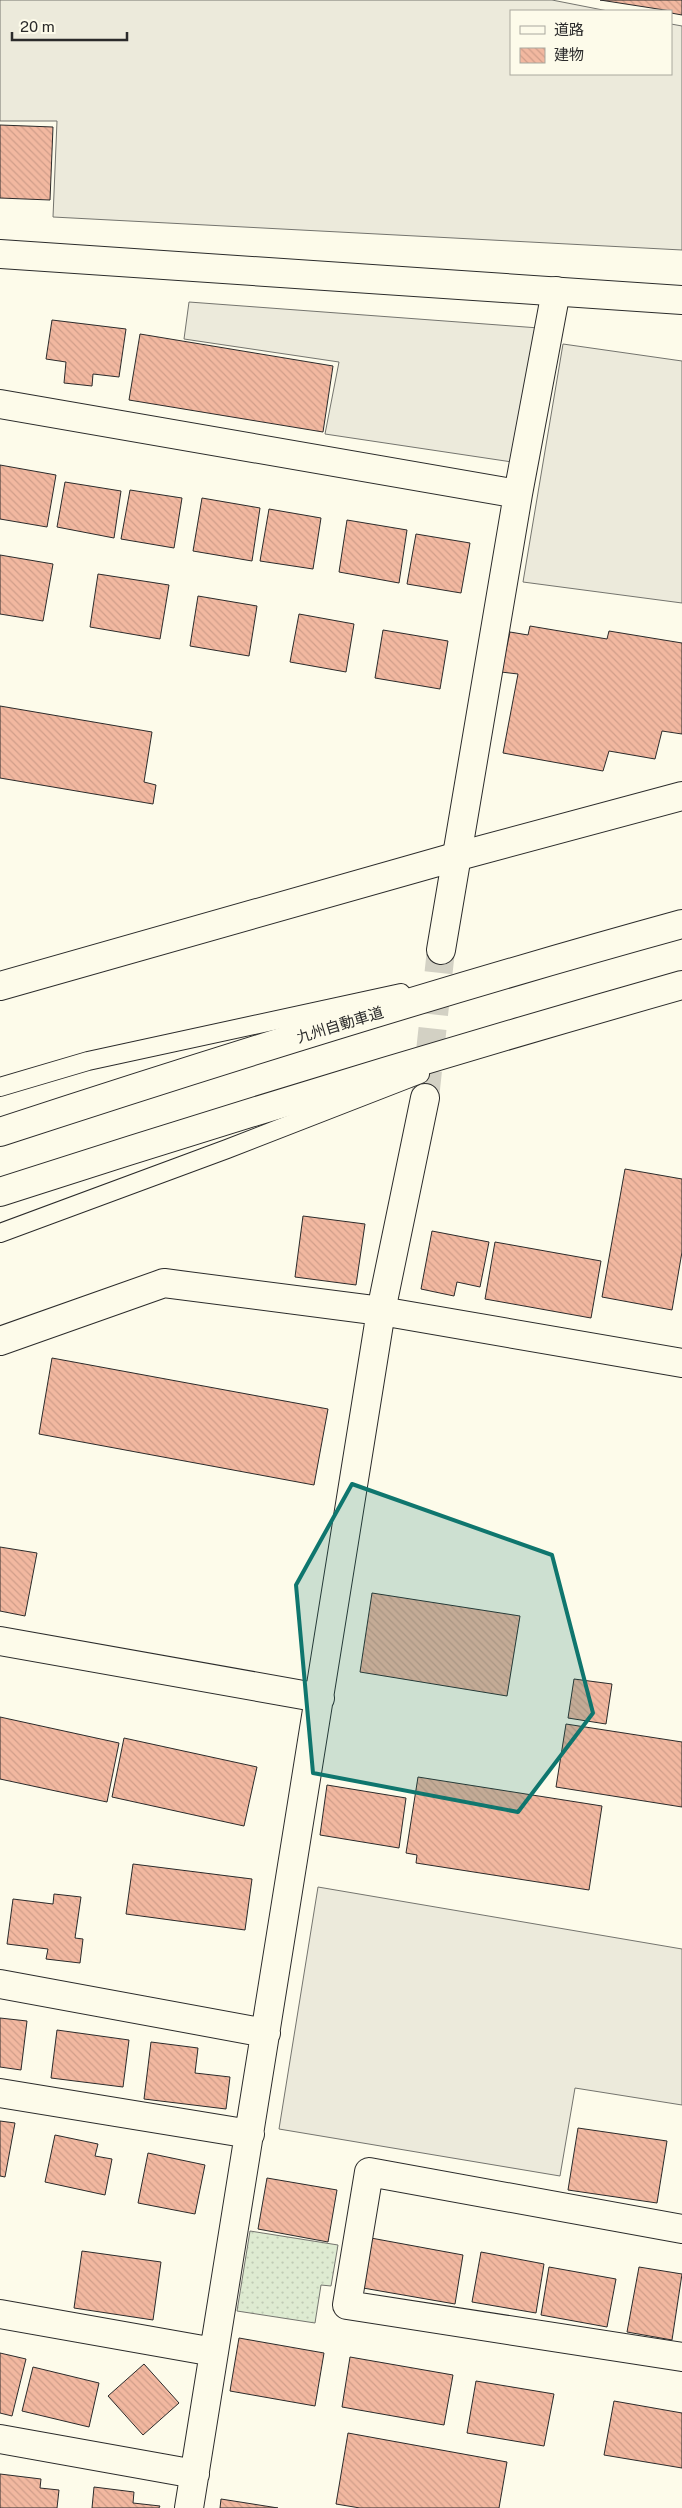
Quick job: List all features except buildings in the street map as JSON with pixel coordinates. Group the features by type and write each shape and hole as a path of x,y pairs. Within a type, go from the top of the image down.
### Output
{"main road":[{"path":"0,254 682,300"},
{"path":"441,950 455,857 518,494 556,292"},
{"path":"0,404 518,494"},
{"path":"0,986 455,857 682,796"},
{"name":"九州自動車道","path":"0,1132 139,1086 549,961 682,924"},
{"path":"0,1192 157,1141 555,1021 682,986"},
{"path":"189,2508 381,1311 425,1098"},
{"path":"0,1341 164,1283 381,1311 682,1363"},
{"path":"0,1641 320,1698"},
{"path":"0,1984 266,2033"},
{"path":"0,2093 250,2134"},
{"path":"682,2229 369,2172 347,2305 682,2357"},
{"path":"0,2314 214,2352"},
{"path":"0,2439 195,2474"}],"lane":[{"path":"0,1087 88,1061 549,961"},
{"path":"0,1233 226,1149 555,1021"}],"highlighted area":[{"path":"352,1484 552,1555 593,1713 518,1812 313,1773 296,1585"}],"green space":[{"path":"250,2231 338,2245 331,2286 321,2285 315,2323 237,2311"}],"shaded area":[{"path":"0,0 552,0 603,10 510,10 510,75 672,75 672,24 682,26 682,250 53,217 57,121 0,121"},
{"path":"189,302 539,328 512,462 325,434 339,362 184,339"},
{"path":"563,344 682,361 682,603 523,582"},
{"path":"318,1887 682,1949 682,2105 575,2088 560,2176 279,2129"}],"tunnel":[{"path":"425,1098 441,950"}]}
